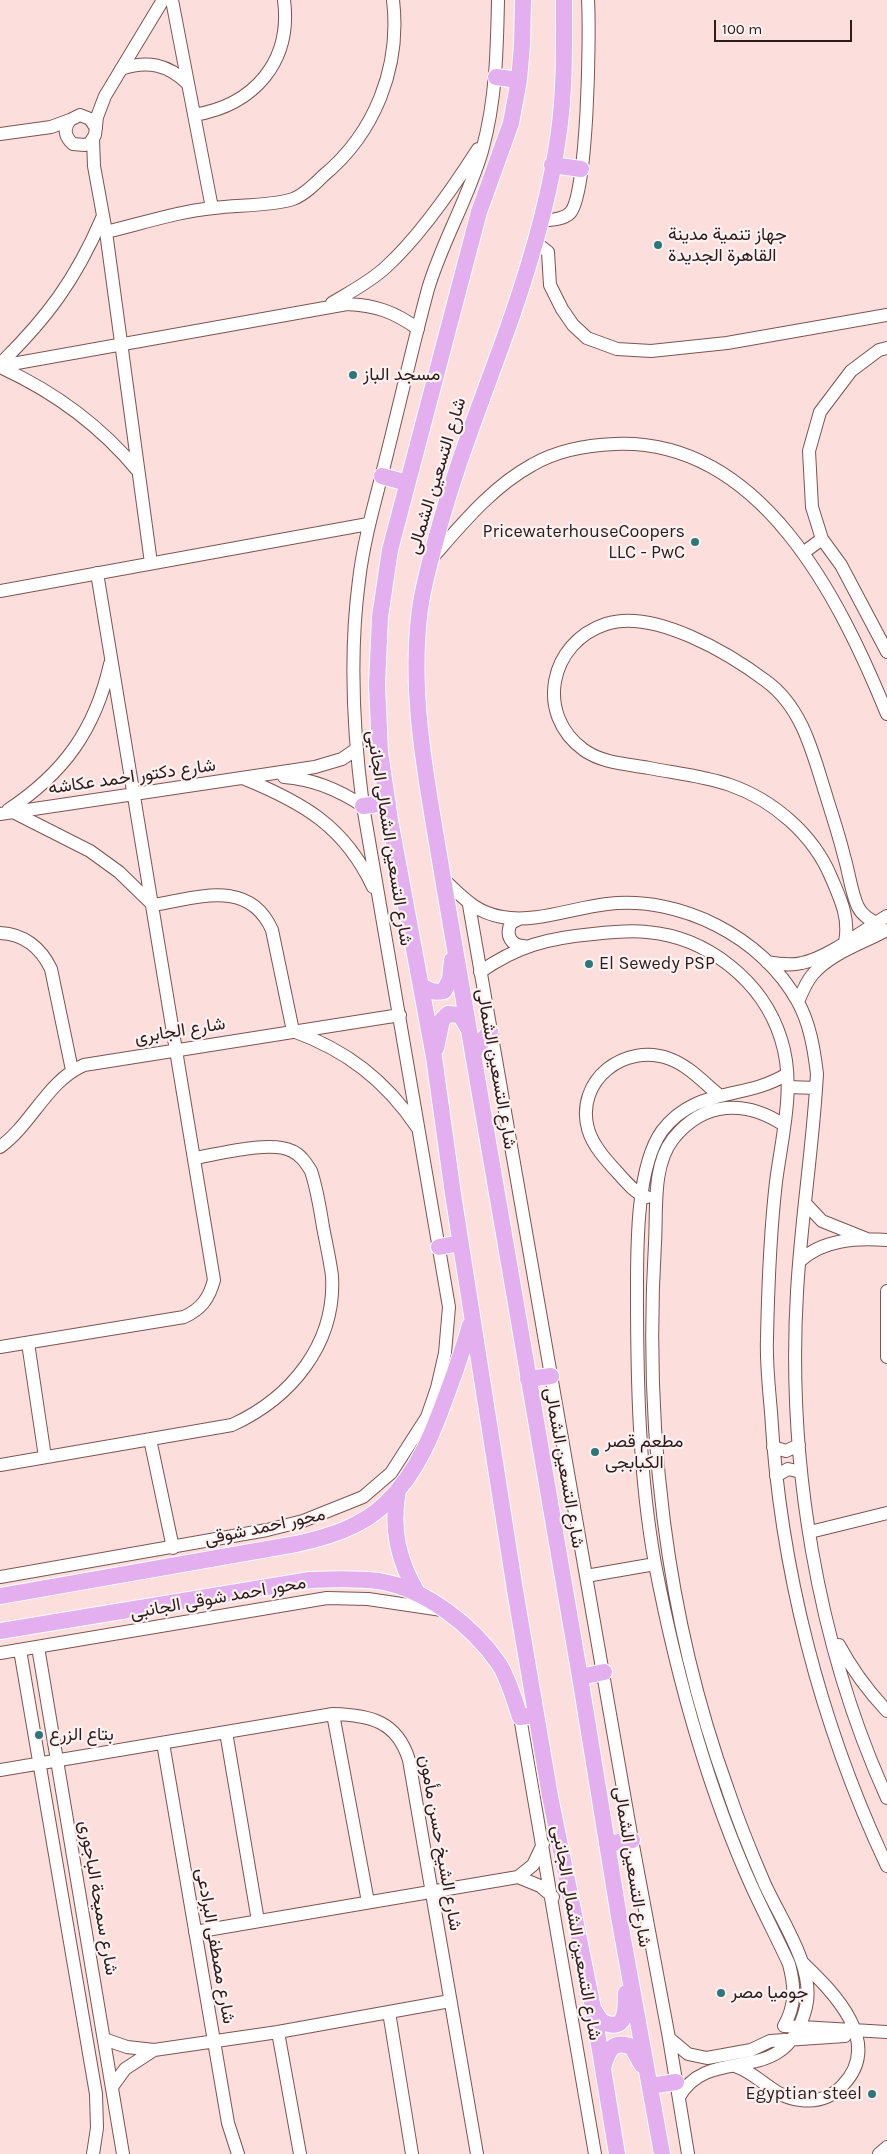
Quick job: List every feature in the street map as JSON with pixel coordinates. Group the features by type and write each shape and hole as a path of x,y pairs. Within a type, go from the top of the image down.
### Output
{"main road":[{"name":"شارع التسعين الشمالى","path":"522,0 522,44 519,80 511,123 480,208 390,550 380,617 377,685 380,752 434,1057 528,1716 550,1796 593,2008 618,2154"},
{"name":"شارع التسعين الشمالى","path":"564,0 563,85 559,132 535,242 510,320 455,471 431,559 420,609 416,656 417,703 422,750 454,946 607,1844 662,2154"},
{"path":"496,78 519,80"},
{"path":"552,165 581,169"},
{"path":"382,476 406,484"},
{"path":"363,806 388,803"},
{"path":"421,985 427,990 435,992 444,991 450,979 454,946"},
{"path":"434,1057 444,1016 452,1013 460,1015 469,1030"},
{"path":"473,1053 490,1031"},
{"path":"439,1247 460,1244"},
{"name":"محور احمد شوقى","path":"0,1596 320,1539 344,1530 365,1519 385,1504 398,1490 426,1446 441,1413 466,1342 472,1318"},
{"path":"528,1379 551,1376"},
{"path":"398,1490 395,1508 397,1544 409,1578 418,1594"},
{"path":"0,1631 310,1580 346,1578 380,1581 418,1594 443,1610 474,1634 499,1665 528,1716"},
{"path":"580,1677 604,1672"},
{"path":"607,1844 632,1840"},
{"path":"593,2008 601,2021 607,2024 618,2024 622,2020 626,2007 626,1953"},
{"path":"603,2068 608,2052 614,2045 624,2043 632,2047 638,2054 650,2086 678,2090"}],"street":[{"path":"151,563 106,232 94,166 97,117 105,96 163,0"},
{"path":"172,0 212,208"},
{"path":"194,115 213,112 230,106 246,96 260,83 271,68 279,52 284,34 286,15 284,0"},
{"path":"106,232 212,208 262,204 293,199 309,188 341,160 357,142 380,101 394,49 395,19 393,0"},
{"name":"شارع التسعين الشمالى الجانبى","path":"173,1548 303,1521 363,1497 392,1473 427,1417 437,1388 445,1353 449,1307 355,750 352,693 355,616 368,524 382,476 433,272 470,186 486,137 496,78 498,0"},
{"path":"540,221 562,218 570,213 576,202 581,169 590,55 588,0"},
{"path":"121,69 145,63 157,64 169,68 188,84"},
{"path":"0,134 51,127 75,117 105,96"},
{"path":"42,127 74,143 90,143 95,134 90,119 75,117"},
{"path":"75,117 65,130 94,166"},
{"path":"328,306 366,283 386,267 437,207 486,137"},
{"path":"0,366 48,313 70,283 102,218"},
{"path":"535,242 548,252 550,285 558,303 573,325 587,338 617,349 651,350 727,343 887,315"},
{"path":"0,366 328,306 366,304 385,309 402,317 418,329"},
{"path":"887,348 879,350 851,371 820,412 809,451 812,507 822,539 841,565 887,652"},
{"path":"0,366 30,381 76,410 117,446 138,472"},
{"path":"431,559 473,512 507,481 532,465 557,453 605,444 631,443 681,452 705,462 727,475 747,491 803,553 823,581 840,612 887,714"},
{"path":"0,591 368,524"},
{"path":"803,553 822,539"},
{"path":"0,1347 184,1317 201,1307 211,1293 214,1280 97,573"},
{"path":"845,942 846,915 826,867 811,843 796,825 776,809 754,795 730,785 705,778 603,760 584,750 569,736 559,719 554,698 555,681 560,663 574,642 591,629 610,623 631,622 650,624 675,631 718,649 777,689 802,724 843,852 857,907 867,918 882,919"},
{"path":"6,813 55,774 75,748 92,720 101,698 112,659"},
{"name":"شارع دكتور احمد عكاشه","path":"6,813 243,778 269,776 328,765 342,759 355,750"},
{"name":"شارع دكتور احمد عكاشه","path":"269,776 320,783 344,793 363,806"},
{"path":"243,778 301,804 327,824 350,847 367,874 380,901"},
{"path":"6,813 65,837 100,858 119,872 153,905"},
{"path":"443,880 469,905 486,913 519,918 607,904 640,902 672,907 703,918 730,932 767,962 798,1002 806,1020 814,1047 817,1074 795,1334 798,1445 810,1532 830,1627 853,1708 887,1798"},
{"path":"153,905 227,895 243,899 257,908 267,920 272,930 294,1031 336,1049 367,1070 387,1088 420,1132"},
{"path":"469,905 688,2154"},
{"path":"519,918 511,923 508,932 511,941 524,946"},
{"path":"767,962 791,965 804,963 845,942 882,919"},
{"path":"798,1002 807,983 831,959 887,930"},
{"path":"480,972 524,946 560,937 624,931 648,932 678,938 706,949 747,981 761,998 772,1017 781,1038 786,1059 787,1080 784,1125 770,1244 766,1344 773,1447 784,1542 820,1690 854,1788 887,1866"},
{"path":"0,933 16,936 34,945 51,969 72,1070"},
{"name":"شارع الجابرى","path":"0,1147 14,1137 61,1079 72,1070 96,1062 400,1015"},
{"path":"657,1199 642,1196 613,1168 591,1137 587,1122 586,1106 591,1091 599,1077 611,1065 627,1057 654,1055 671,1059 684,1066 719,1095"},
{"path":"682,1655 655,1564 642,1449 637,1360 637,1252 646,1165 652,1147 662,1131 676,1116 692,1105 719,1095 756,1089 787,1080 816,1088"},
{"path":"735,2066 753,2074 774,2092 795,2100 811,2101 824,2098 836,2091 847,2081 857,2058 857,2042 853,2025 837,1998 802,1962 757,1883 723,1815 698,1738 682,1655 656,1448 651,1359 652,1283 657,1199 662,1160 670,1142 682,1128 695,1118 713,1110 731,1107 760,1112 784,1125"},
{"path":"0,1465 232,1425 252,1416 270,1404 284,1392 304,1368 318,1344 330,1302 332,1276 312,1171 304,1159 293,1151 280,1147 267,1147 195,1158"},
{"path":"805,1203 822,1221 868,1239"},
{"path":"800,1261 812,1251 826,1244 868,1239 887,1240"},
{"path":"887,1291 887,1357"},
{"path":"28,1343 45,1457"},
{"path":"0,1577 173,1548 150,1439"},
{"path":"773,1447 786,1451 798,1445"},
{"path":"776,1476 788,1469 802,1472"},
{"path":"810,1532 887,1513"},
{"path":"586,1576 655,1564"},
{"name":"محور احمد شوقى الجانبى","path":"0,1653 327,1598 368,1599 443,1610"},
{"path":"830,1627 848,1662 871,1694 887,1711"},
{"name":"شارع سميحة الباجورى","path":"38,1647 123,2154"},
{"name":"شارع سميحة الباجورى","path":"20,1650 96,2094 97,2128 93,2154"},
{"path":"333,1714 368,1902"},
{"name":"شارع الشيخ حسن مأمون","path":"0,1770 333,1714 353,1714 384,1724 397,1735 406,1748 409,1760 477,2154"},
{"name":"شارع التسعين الشمالى الجانبى","path":"528,1716 543,1843 595,2154"},
{"path":"226,1732 258,1921"},
{"name":"شارع مصطفى البرادعى","path":"163,1743 228,2124 238,2154"},
{"path":"195,1932 518,1877 529,1870 536,1860 543,1843"},
{"path":"518,1877 540,1886 552,1897"},
{"path":"757,1883 792,1976 794,2001 784,2026 887,2033"},
{"path":"669,2038 688,2054 708,2064 735,2066 751,2064 769,2057 784,2047 795,2034 802,2020 808,1997 802,1962"},
{"path":"104,2039 127,2047 154,2050 278,2032 450,2001"},
{"path":"389,2012 412,2154"},
{"path":"278,2032 300,2154"},
{"path":"678,2090 692,2080 708,2064 751,2050 770,2041 887,2033"},
{"path":"112,2087 125,2069 154,2050"},
{"path":"879,2154 887,2147"}],"place":[{"name":"جهاز تنمية مدينة القاهرة الجديدة","path":"658,245"},
{"name":"مسجد الباز","path":"353,375"},
{"name":"PricewaterhouseCoopers LLC - PwC","path":"695,542"},
{"name":"El Sewedy PSP","path":"589,964"},
{"name":"مطعم قصر الكبابجى","path":"595,1452"},
{"name":"بتاع الزرع","path":"39,1735"},
{"name":"جوميا مصر","path":"721,1993"},
{"name":"Egyptian steel","path":"872,2094"}]}
